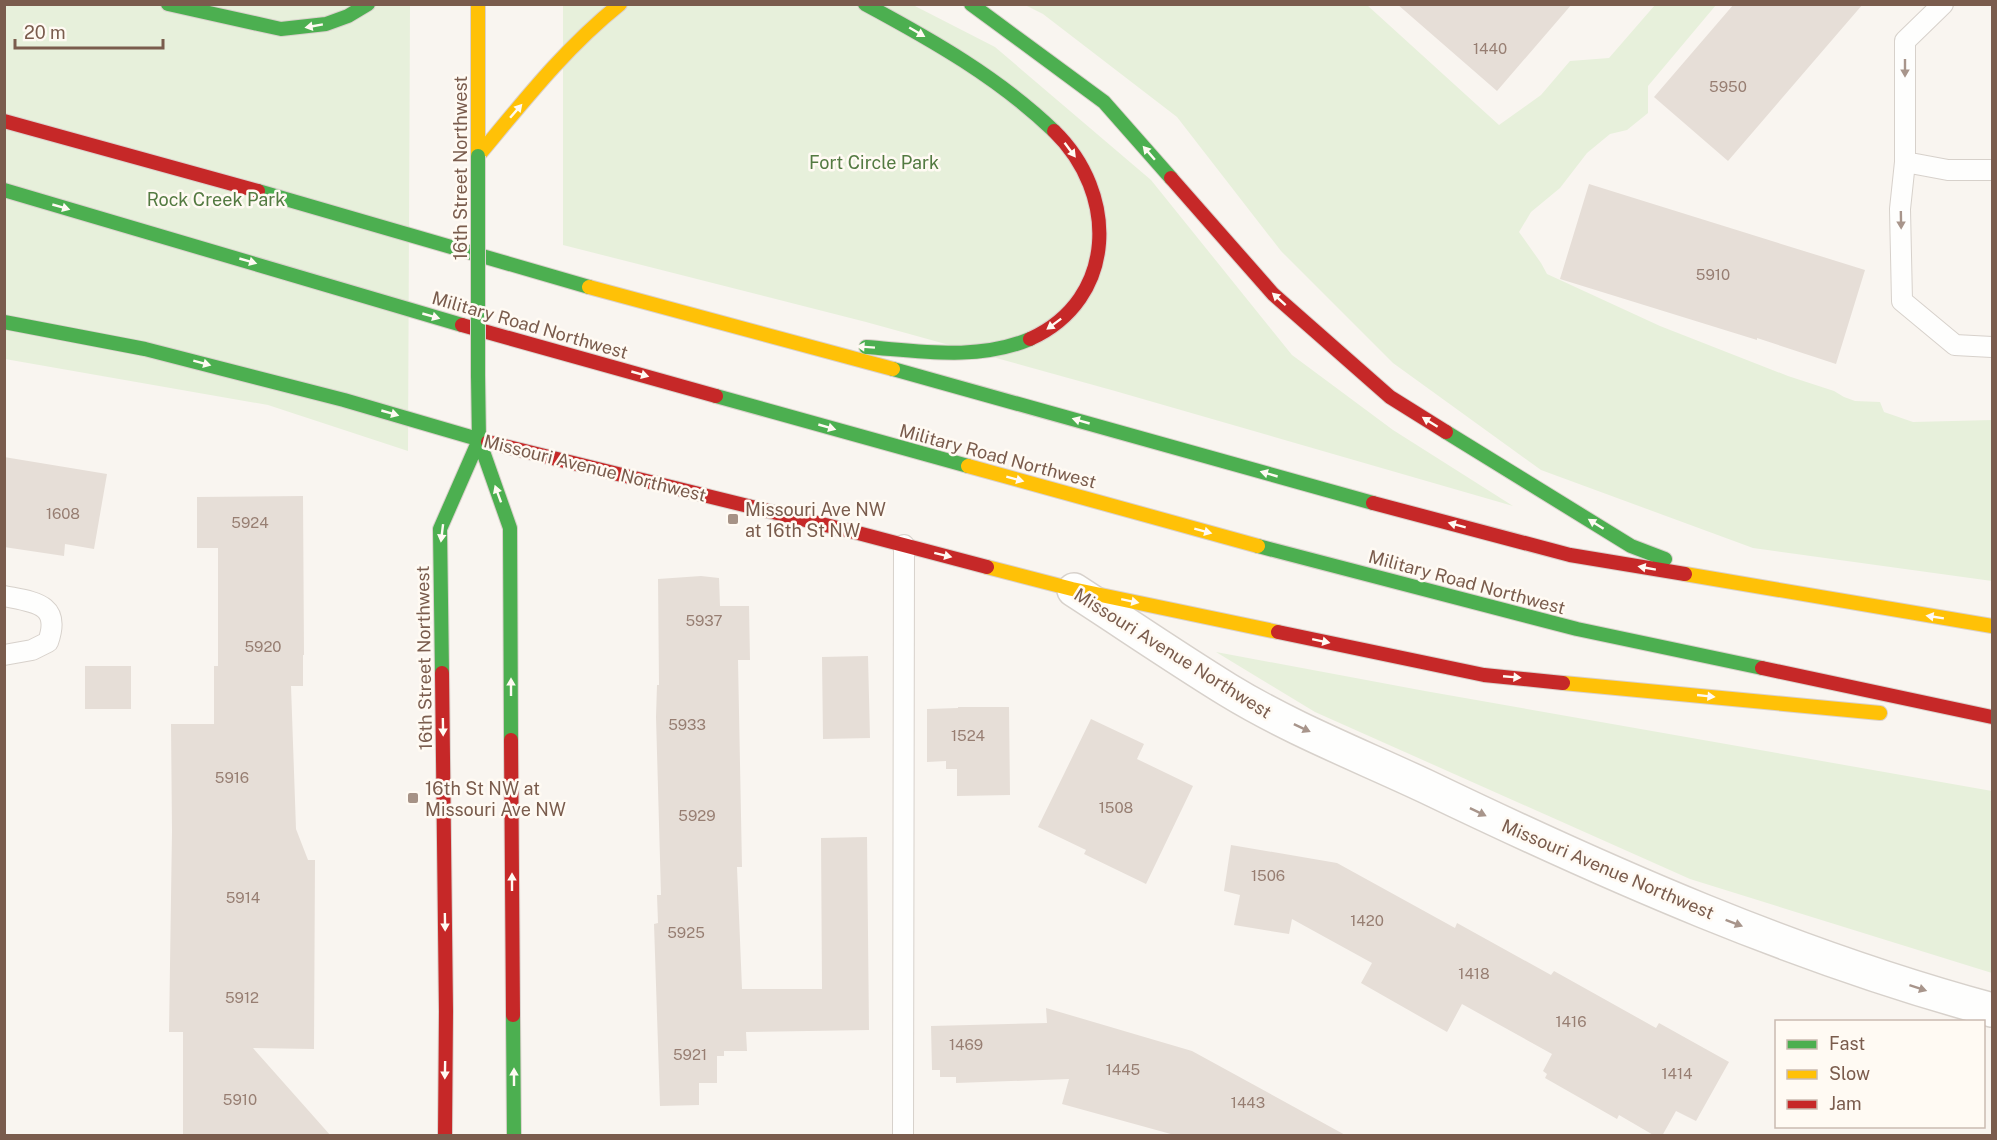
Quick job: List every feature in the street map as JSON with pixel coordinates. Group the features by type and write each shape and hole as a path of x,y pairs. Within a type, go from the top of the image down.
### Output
{"main road":[{"path":"168,4 264,26 299,29 333,22 368,4"},
{"name":"16th Street Northwest","path":"478,4 479,440 510,528 514,1136"},
{"path":"478,156 578,42 620,4"},
{"path":"784,341 936,352 983,351 1009,347 1039,335 1059,322 1092,277 1099,247 1097,215 1089,178 1070,148 1039,118 988,78 918,32 865,4"},
{"path":"971,4 1104,102 1273,294 1389,397 1631,546 1725,582"},
{"path":"4,121 784,341 986,394 1345,496 1570,555 1992,626"},
{"name":"Military Road Northwest","path":"4,190 385,303 1345,569 1577,630 1992,717"},
{"path":"48,317 145,349"},
{"name":"Missouri Avenue Northwest","path":"4,322 145,349 344,400 479,440 1072,589"},
{"name":"16th Street Northwest","path":"445,1136 446,1011 440,528 479,440"},
{"path":"1072,589 1484,675 1899,715"},
{"path":"1934,718 1992,724"}],"street":[{"name":"Missouri Avenue Northwest","path":"1072,589 1229,691 1282,719 1505,825 1642,887 1750,929 1837,961 1992,1010"}],"lane":[{"path":"1943,4 1905,41 1905,162 1900,209 1902,301 1955,345 1992,347"},
{"path":"1905,162 1948,170 1992,170"},
{"path":"903,1136 904,545"},
{"path":"4,596 40,603 48,612 52,630 48,642 32,650 4,655"}],"green space":[{"name":"Rock Creek Park","path":"4,5 410,5 408,451 268,405 5,359"},
{"name":"Fort Circle Park","path":"563,5 913,5 995,47 1151,180 1292,355 1393,430 1513,506 866,322 563,245"},
{"path":"1025,5 1367,5 1499,125 1541,95 1570,61 1609,58 1655,5 1716,5 1648,86 1648,113 1627,130 1610,134 1587,153 1560,188 1531,212 1519,232 1547,274 1660,326 1855,401 1880,402 1884,412 1913,422 1992,420 1992,581 1753,548 1541,470 1393,363 1281,251 1177,117 1043,14"},
{"path":"1216,652 1992,791 1992,973 1690,879 1315,712"}],"building":[{"path":"1397,4 1572,4 1497,91"},
{"path":"1734,4 1863,4 1728,161 1654,97"},
{"path":"1589,184 1865,270 1836,364 1560,279"},
{"path":"4,457 107,474 94,549 65,544 64,556 4,547"},
{"path":"303,496 303,686 291,686 296,829 308,860 315,860 314,1049 253,1048 331,1136 183,1136 183,1032 169,1032 171,724 214,724 214,666 218,666 218,548 197,548 197,497"},
{"path":"701,576 719,578 720,606 749,606 750,660 738,660 742,867 737,867 742,989 822,989 821,838 867,837 869,1030 746,1032 747,1051 724,1051 724,1056 717,1056 717,1083 699,1083 699,1105 660,1106 654,924 658,923 657,895 661,895 656,717 657,685 659,685 658,579"},
{"path":"868,656 870,738 823,739 822,657"},
{"path":"85,666 131,666 131,709 85,709"},
{"path":"1009,707 1010,795 957,796 957,769 946,769 946,761 927,762 927,709"},
{"path":"1091,719 1144,744 1137,759 1193,786 1146,884 1084,854 1086,850 1038,827"},
{"path":"1231,845 1337,863 1455,928 1457,923 1551,975 1554,971 1656,1028 1659,1023 1729,1062 1696,1121 1676,1111 1662,1136 1655,1136 1619,1115 1617,1119 1545,1078 1547,1074 1543,1071 1552,1054 1462,1004 1447,1032 1361,983 1372,963 1292,919 1289,934 1234,925 1240,895 1224,891"},
{"path":"1046,1008 1192,1051 1347,1136 1178,1136 1062,1104 1069,1079 956,1083 956,1077 940,1077 940,1070 932,1070 931,1026 1047,1023"}],"traffic: fast":[{"path":"168,4 281,29 326,24 348,16 368,4"},
{"path":"865,4 940,46 988,77 1054,131"},
{"path":"971,4 1104,102 1171,178"},
{"path":"478,156 478,375"},
{"path":"4,190 462,325"},
{"path":"258,191 589,287"},
{"path":"4,322 145,349 344,400 488,442"},
{"path":"866,347 949,353 990,350 1030,339"},
{"path":"893,369 1373,503"},
{"path":"478,375 479,440 510,528 511,740"},
{"path":"716,396 968,466"},
{"path":"1446,432 1631,546 1665,559"},
{"path":"442,673 440,529 479,440"},
{"path":"1258,546 1577,629 1762,668"},
{"path":"513,1015 514,1136"}],"traffic: slow":[{"path":"478,4 478,156"},
{"path":"478,156 563,57 620,4"},
{"path":"589,287 893,369"},
{"path":"968,466 1258,546"},
{"path":"987,567 1072,589 1278,632"},
{"path":"1685,574 1992,626"},
{"path":"1563,683 1880,713"}],"traffic: jam":[{"path":"4,121 258,191"},
{"path":"1030,339 1059,321 1080,298 1093,272 1099,243 1098,214 1090,184 1075,156 1054,131"},
{"path":"1171,178 1273,294 1390,397 1446,432"},
{"path":"462,325 716,396"},
{"path":"488,442 987,567"},
{"path":"1373,503 1570,555 1685,574"},
{"path":"1278,632 1484,675 1563,683"},
{"path":"1762,668 1992,717"},
{"path":"442,673 446,1011 445,1136"},
{"path":"511,740 513,1015"}],"place":[{"name":"Missouri Ave NW at 16th St NW","path":"733,519"},
{"name":"16th St NW at Missouri Ave NW","path":"413,798"}]}
